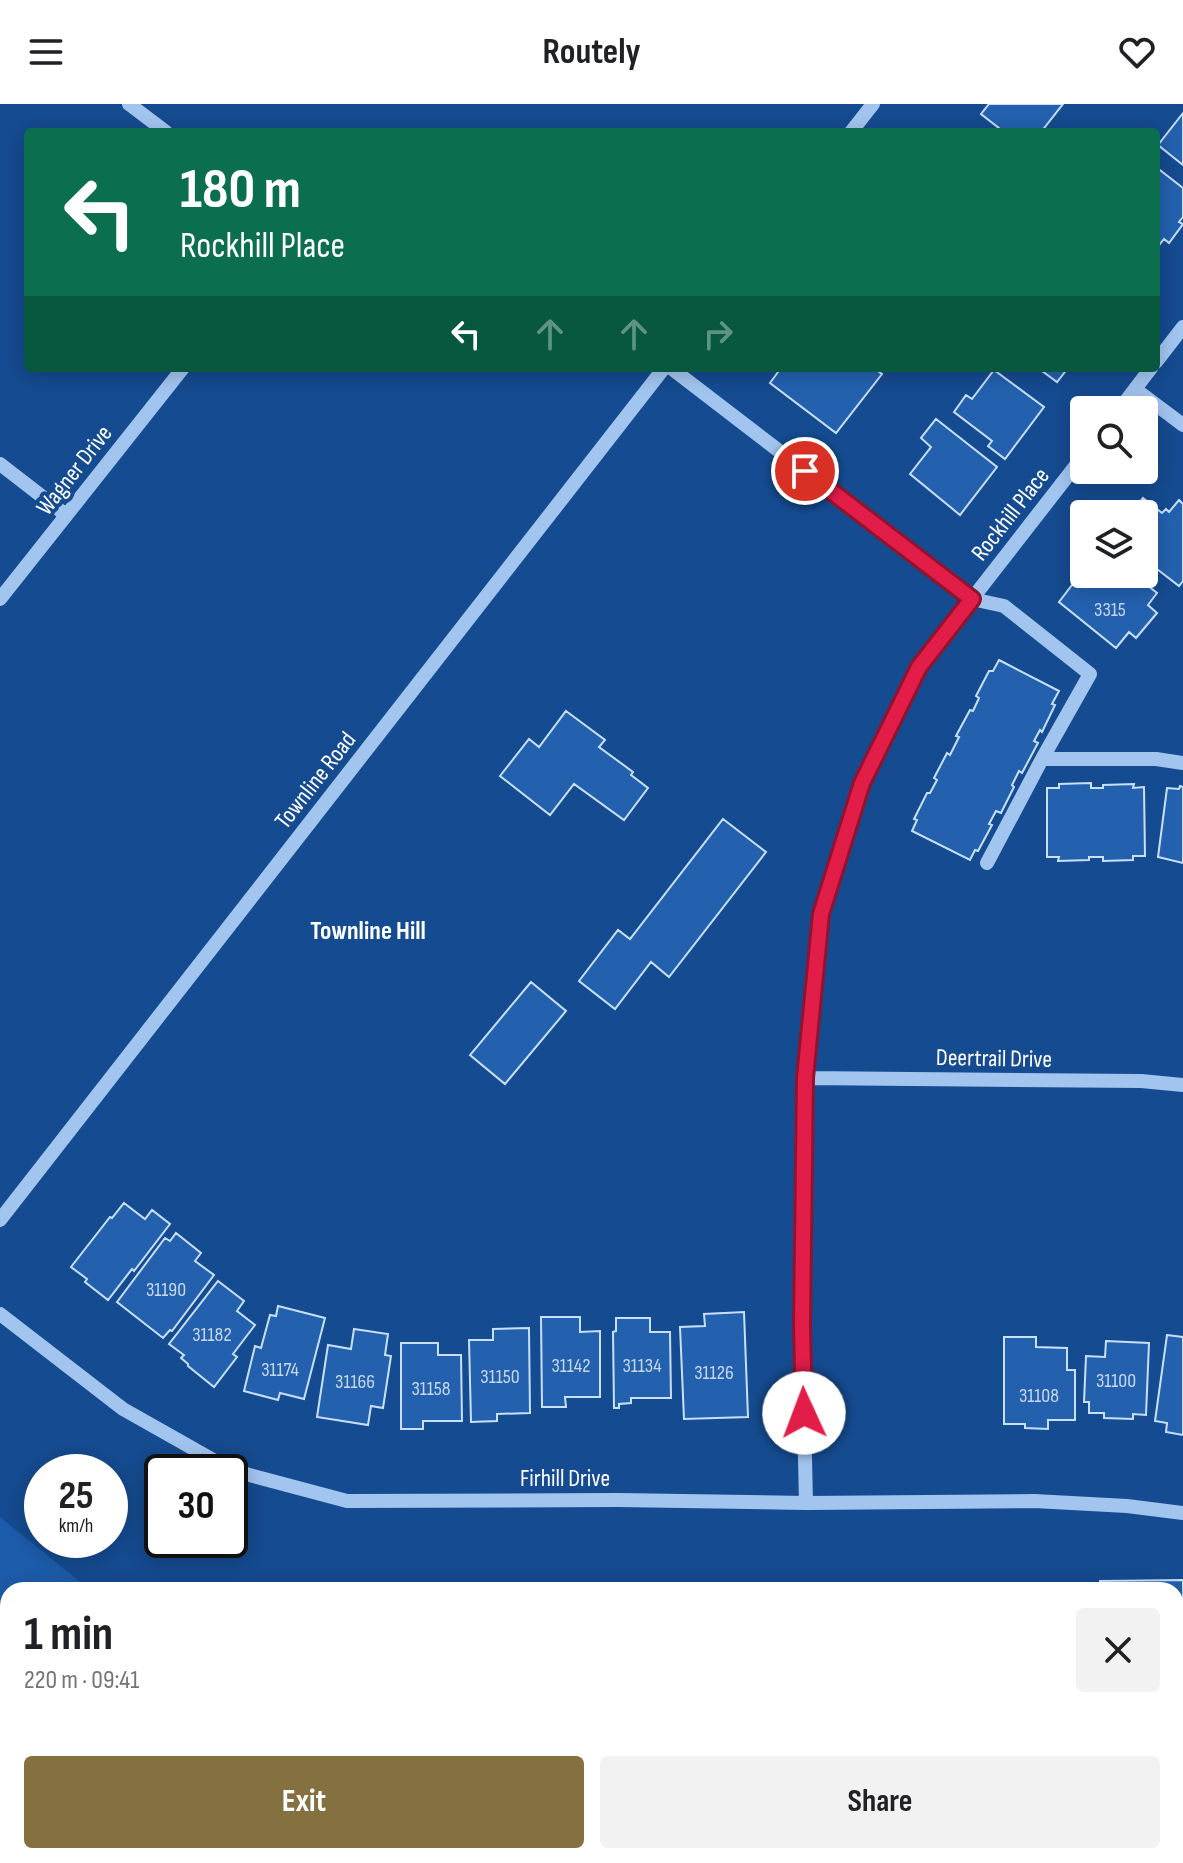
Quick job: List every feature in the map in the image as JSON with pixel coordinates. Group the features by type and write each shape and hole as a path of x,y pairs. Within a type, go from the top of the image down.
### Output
{"street":[{"path":"129,104 161,128"},
{"path":"854,128 873,104"},
{"path":"1160,357 1183,327"},
{"name":"Wagner Drive","path":"0,599 180,372"},
{"name":"Townline Road","path":"0,1220 661,372"},
{"name":"Rockhill Place","path":"676,372 972,599"},
{"path":"1130,396 1148,372"},
{"path":"1135,389 1183,425"},
{"path":"0,464 66,515"},
{"name":"Rockhill Place","path":"806,1503 802,1325 805,1078 821,914 862,783 919,667 1070,473"},
{"path":"972,599 1004,606 1090,674 987,863"},
{"path":"1042,759 1156,759 1183,763"},
{"name":"Deertrail Drive","path":"805,1078 1141,1081 1183,1085"},
{"name":"Firhill Drive","path":"0,1314 123,1409 231,1470 347,1501 1034,1501 1127,1506 1183,1513"}],"shaded area":[{"path":"0,1517 24,1536 24,1558 51,1558 80,1582 0,1582"}],"building":[{"path":"989,104 1063,104 1044,128 999,128 981,114"},
{"path":"1183,113 1183,165 1160,147"},
{"path":"1160,170 1183,188 1183,217 1179,222 1183,224 1169,243 1164,239 1160,244"},
{"path":"778,372 882,374 836,433 770,383"},
{"path":"992,372 997,372 1044,407 1005,459 988,446 992,441 954,412 966,395 972,399"},
{"path":"1043,372 1065,372 1057,382"},
{"path":"936,419 997,467 960,515 910,474 931,447 921,438"},
{"path":"1179,500 1183,504 1183,581 1179,586 1158,570 1158,510 1169,512"},
{"path":"1070,588 1151,588 1157,593 1148,605 1157,613 1136,638 1129,632 1116,648 1059,602"},
{"path":"999,660 1059,691 1042,732 1040,730 1034,741 1038,743 1022,773 1019,771 1001,813 996,811 989,824 992,825 970,860 912,831 917,820 914,819 937,780 934,778 947,753 950,755 970,710 973,711 979,698 976,696 989,671 993,671"},
{"path":"566,711 605,740 599,747 633,772 631,775 648,788 624,820 574,784 550,815 500,776 529,739 539,747"},
{"path":"1091,783 1091,788 1134,784 1133,788 1144,787 1145,856 1133,856 1133,860 1103,861 1103,857 1058,861 1059,857 1047,857 1047,788 1059,788 1059,784"},
{"path":"1183,787 1183,863 1158,857 1167,788 1179,789"},
{"path":"723,819 766,852 669,977 651,962 615,1009 579,981 618,930 630,939"},
{"path":"531,982 566,1011 505,1084 470,1055"},
{"path":"124,1203 145,1219 152,1210 170,1224 108,1300 71,1267"},
{"path":"176,1233 201,1253 195,1261 214,1275 172,1331 163,1338 117,1302 165,1238 170,1241"},
{"path":"218,1281 244,1301 237,1311 255,1325 233,1354 237,1357 214,1387 188,1366 181,1358 184,1355 169,1344"},
{"path":"278,1306 325,1318 304,1399 280,1393 278,1400 244,1391 255,1346 261,1348 270,1315 276,1316"},
{"path":"744,1312 748,1417 684,1419 680,1327 705,1326 704,1314"},
{"path":"541,1317 580,1317 580,1332 600,1331 600,1397 565,1397 566,1407 542,1407"},
{"path":"616,1318 650,1318 650,1332 670,1332 671,1398 631,1398 631,1403 619,1404 619,1408 614,1408 613,1332 616,1331"},
{"path":"529,1328 530,1413 497,1414 497,1421 471,1422 469,1340 493,1340 493,1329"},
{"path":"354,1329 388,1334 385,1355 391,1356 383,1408 371,1406 368,1425 317,1417 328,1345 351,1349"},
{"path":"1167,1335 1183,1337 1183,1435 1166,1432 1167,1423 1155,1421"},
{"path":"1004,1337 1036,1337 1036,1347 1067,1348 1067,1370 1075,1370 1075,1420 1048,1420 1048,1429 1004,1424"},
{"path":"1106,1341 1149,1343 1146,1415 1133,1414 1133,1419 1104,1418 1104,1413 1089,1413 1089,1402 1084,1402 1086,1356 1105,1357"},
{"path":"401,1343 438,1343 438,1355 461,1355 462,1421 423,1421 423,1429 401,1429"},
{"path":"1183,1580 1183,1582 1100,1582"}],"district":[{"name":"Townline Hill","path":"368,930"}],"route":[{"path":"804,1413 805,1078 821,914 862,783 919,667 972,599 805,471"}]}
